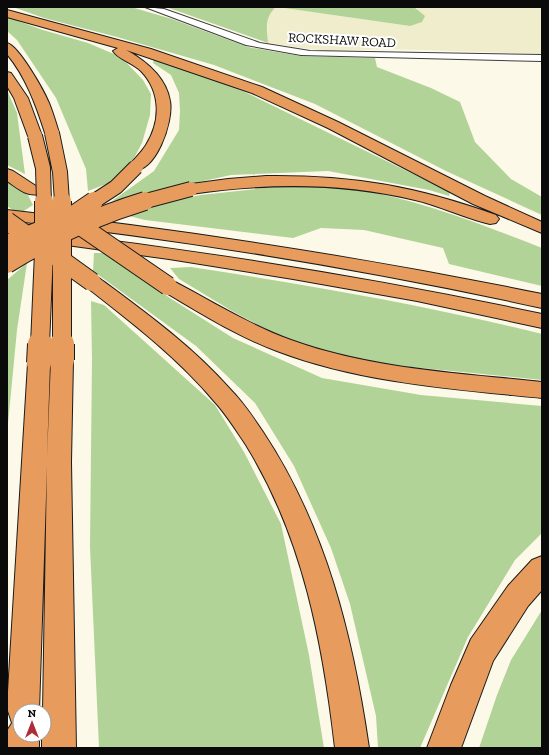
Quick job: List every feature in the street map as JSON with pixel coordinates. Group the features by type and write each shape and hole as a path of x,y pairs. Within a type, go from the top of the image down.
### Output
{"highway":[{"path":"7,12 31,21 147,52 257,90 333,125 479,200 542,228"},
{"path":"7,244 27,237 79,212 116,187 136,167 155,142 160,132 164,119 164,95 158,83 137,60 91,38"},
{"path":"7,47 19,61 42,102 44,135 44,252 50,362 59,462 59,748"},
{"path":"7,76 44,135 60,172 63,209 24,703"},
{"path":"7,174 93,236 168,286 256,333 291,348 345,364 431,379 542,390"},
{"path":"7,264 80,224 153,198 191,189 222,184 269,180 309,180 357,184 426,198 480,214 542,240"},
{"path":"7,215 113,226 274,249 385,269 542,301"},
{"path":"7,221 92,282 152,328 200,371 221,393 265,454 301,526 316,571 338,653 346,698 352,748"},
{"path":"7,232 132,247 242,263 360,283 542,321"},
{"path":"444,748 467,685 482,650 518,596 542,569"}],"street":[{"name":"ROCKSHAW ROAD","path":"149,7 185,18 248,42 310,54 542,58"}],"shaded area":[{"path":"277,7 410,26 417,8 414,7 542,7 542,54 389,49 331,51 268,43 267,20 270,12"}],"green space":[{"path":"13,7 131,7 172,19 248,47 300,56 375,58 377,67 431,88 460,102 475,142 511,179 542,197 542,215 446,171 315,104 214,65 44,18"},
{"path":"166,7 276,7 268,19 268,43"},
{"path":"277,7 414,7 425,16 422,22 410,26"},
{"path":"7,17 43,30 88,43 121,57 143,80 151,94 150,115 142,143 131,164 109,183 88,191 86,169 56,98 17,40 7,31"},
{"path":"154,59 163,60 245,92 450,192 449,196 429,190 328,171 231,175 112,201 154,171 179,130 179,93 171,75 153,63"},
{"path":"7,90 17,113 25,174 7,165"},
{"path":"7,181 28,195 33,205 19,214 7,206"},
{"path":"291,185 349,188 405,200 474,222 542,248 542,286 449,264 443,248 364,230 321,228 293,238 145,220 125,215 137,208 201,195"},
{"path":"94,253 104,253 173,300 233,338 322,378 421,395 542,406 542,533 515,560 468,637 420,748 378,748 376,716 350,604 331,548 294,466 255,403 196,346 93,271"},
{"path":"27,263 17,330 7,434 7,280"},
{"path":"191,267 367,296 542,334 542,380 391,365 349,357 288,341 232,311 179,279 170,268"},
{"path":"91,301 104,305 215,405 244,452 281,524 309,655 324,748 99,748 90,547 92,359"},
{"path":"542,610 542,748 479,748 511,660"}]}
